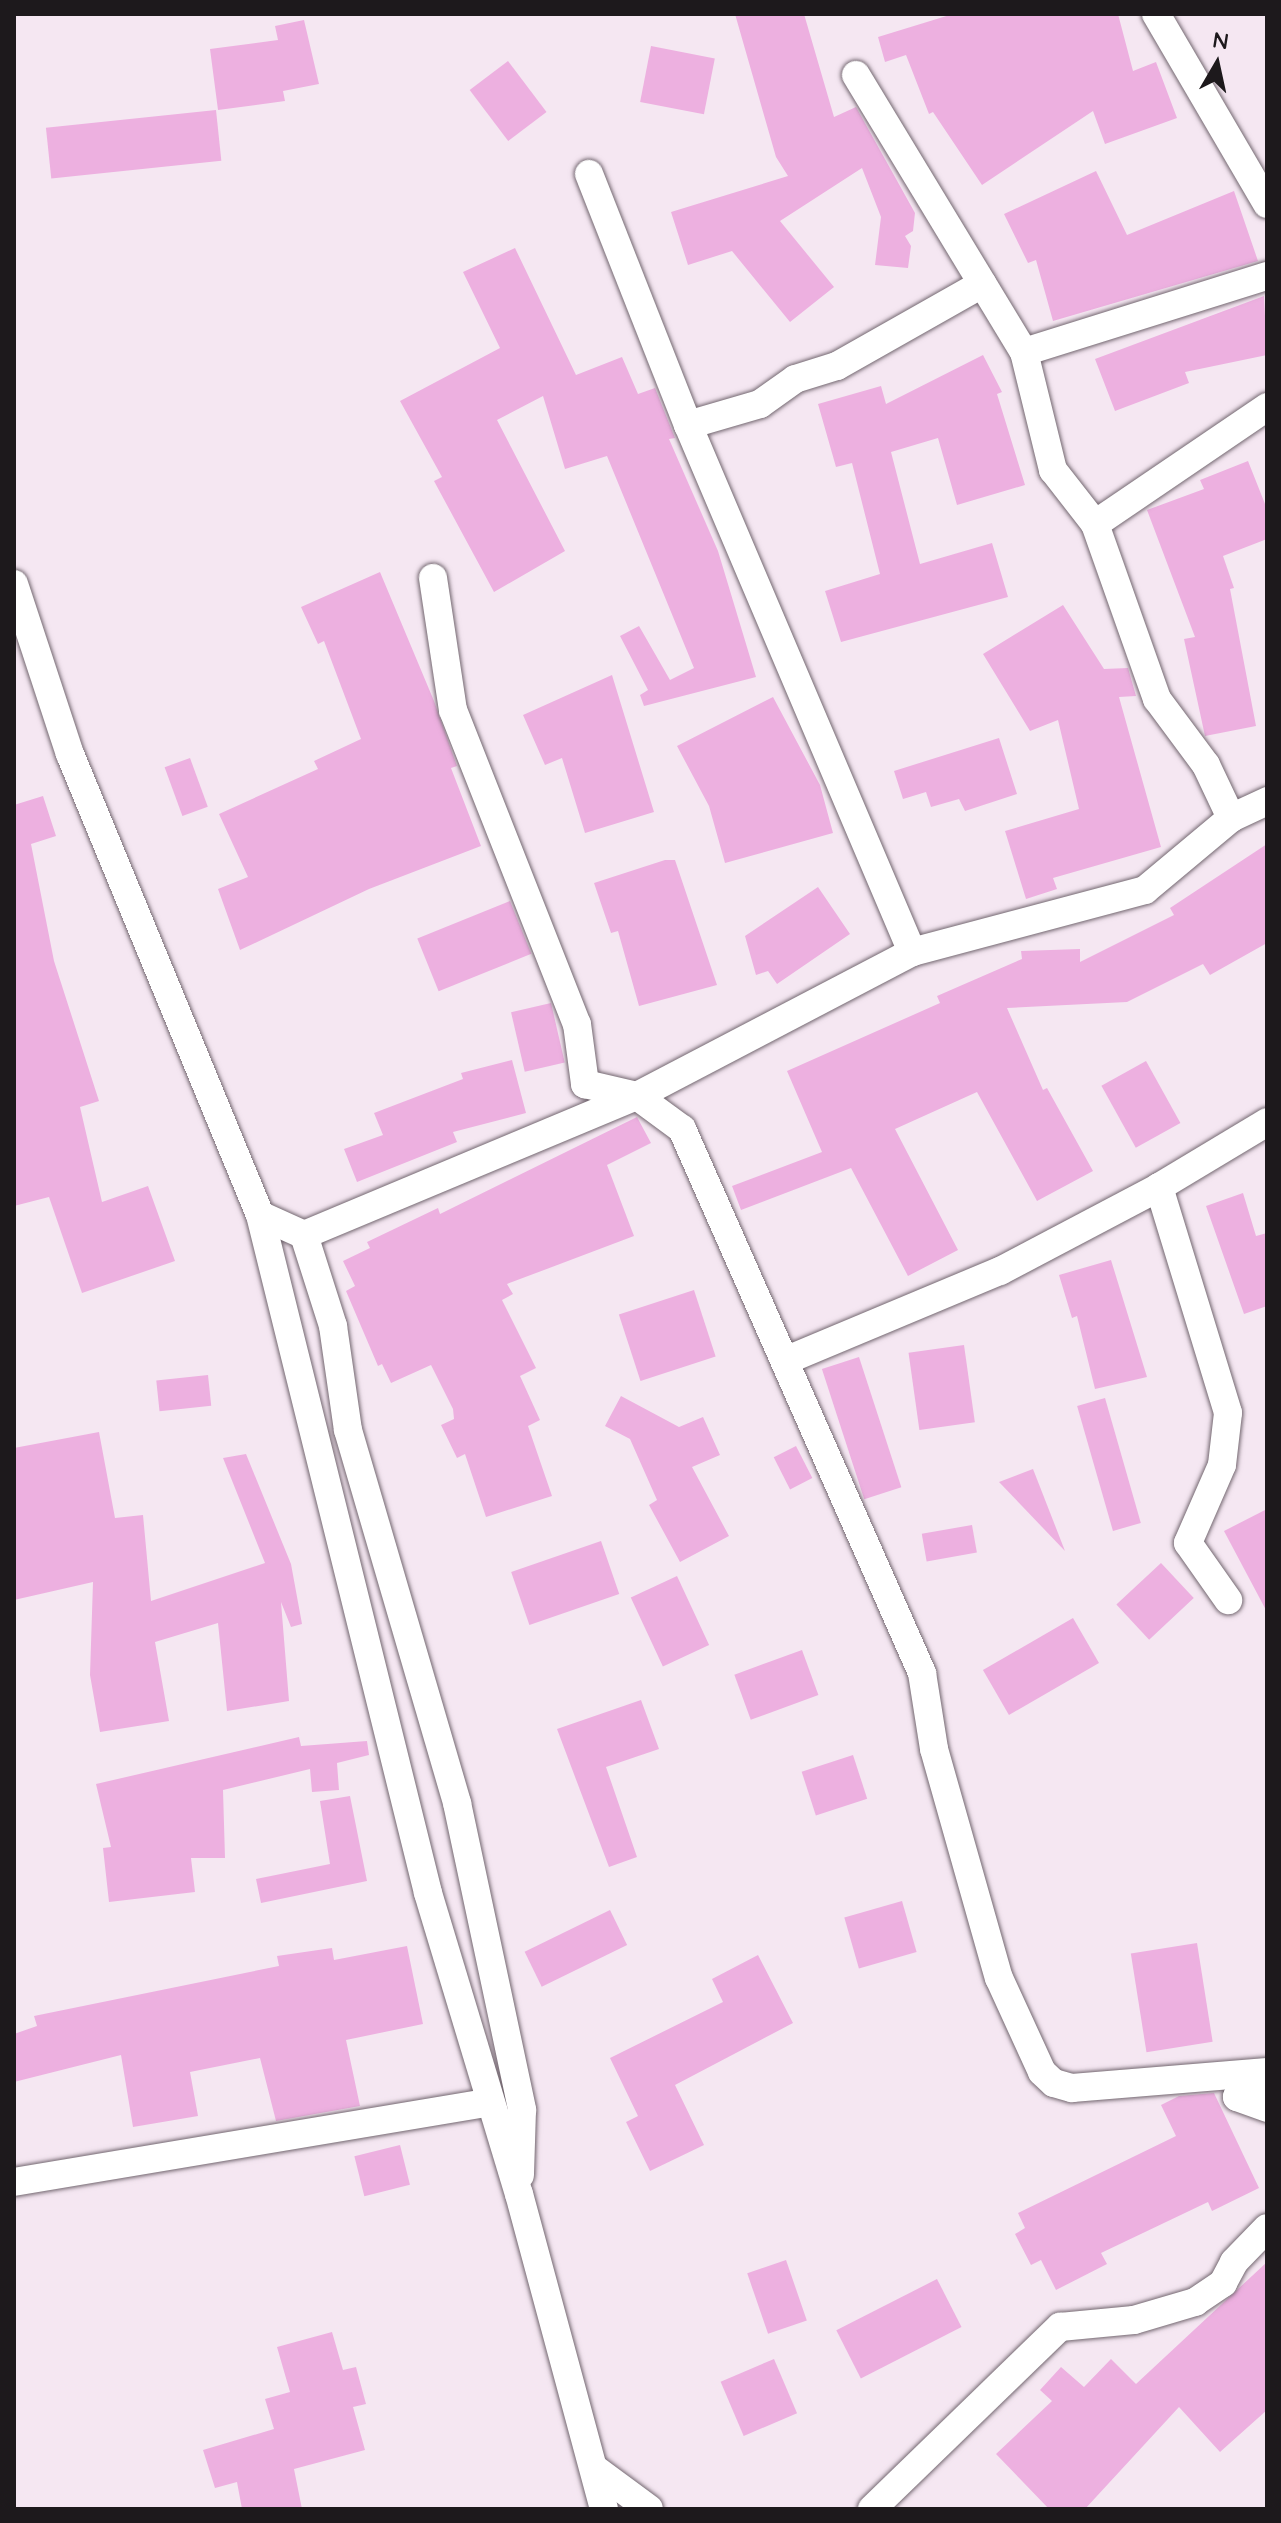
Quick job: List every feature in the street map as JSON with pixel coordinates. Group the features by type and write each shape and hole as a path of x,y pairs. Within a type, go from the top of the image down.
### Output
{"street":[{"path":"1156,14 1267,204"},
{"path":"856,75 1024,352 1053,470 1095,524 1157,699 1206,765 1231,818"},
{"path":"589,174 688,425 912,952"},
{"path":"1024,352 1267,276"},
{"path":"688,425 760,404 795,379 837,366 982,284"},
{"path":"1095,524 1267,407"},
{"path":"433,578 453,710 577,1024 585,1084 637,1096 682,1129 787,1360 922,1673 934,1749 999,1978 1042,2072 1054,2083 1072,2088 1267,2072"},
{"path":"14,584 70,754 260,1215 428,1893 488,2103 519,2194 604,2509"},
{"path":"260,1215 304,1235 637,1096 912,952 1145,890 1231,818 1267,801"},
{"path":"787,1360 1000,1271 1159,1187 1267,1122"},
{"path":"1159,1187 1228,1413 1222,1465 1188,1543 1228,1600"},
{"path":"304,1235 333,1326 348,1430 457,1803 522,2110 519,2194"},
{"path":"1267,2086 1237,2097 1267,2108"},
{"path":"14,2182 488,2103"},
{"path":"872,2509 1060,2327 1134,2320 1195,2302 1223,2283 1234,2262 1267,2228"},
{"path":"595,2469 649,2509"}],"building":[{"path":"735,14 804,14 834,117 856,107 915,213 913,231 905,236 911,246 908,268 875,265 881,217 862,168 780,221 834,287 790,322 732,251 688,265 671,212 788,176 776,157"},
{"path":"953,14 1118,14 1133,71 1156,62 1177,118 1105,144 1093,111 982,185 933,112 929,114 906,55 885,62 878,37"},
{"path":"304,20 319,84 283,91 285,101 218,110 210,49 278,40 275,26"},
{"path":"651,46 715,58 704,114 640,102"},
{"path":"508,61 547,112 508,141 470,90"},
{"path":"216,110 221,161 51,179 46,128"},
{"path":"1096,171 1127,235 1234,191 1258,261 1053,321 1036,260 1028,263 1004,214"},
{"path":"515,248 576,375 622,357 638,394 655,388 675,438 669,439 718,551 756,677 644,706 640,695 648,690 620,636 639,626 670,680 694,668 607,456 565,469 543,396 497,420 565,551 494,592 434,481 442,477 400,401 500,348 463,272"},
{"path":"1264,296 1267,355 1185,372 1189,383 1115,411 1095,359"},
{"path":"983,355 1002,392 997,394 1025,485 957,505 938,438 891,452 920,564 992,543 1008,597 841,642 825,591 880,574 852,463 836,467 818,404 881,386 886,404"},
{"path":"1248,461 1267,509 1267,539 1223,556 1234,588 1230,589 1256,726 1205,736 1184,639 1195,637 1147,510 1204,489 1200,480"},
{"path":"380,572 434,701 457,766 451,768 481,846 369,889 240,950 218,889 248,877 219,814 318,769 314,761 361,739 324,641 318,644 301,607"},
{"path":"1063,605 1104,669 1128,668 1136,696 1119,697 1161,847 1053,878 1057,889 1026,899 1005,831 1079,809 1058,720 1030,731 983,654"},
{"path":"612,675 654,812 585,833 562,758 545,765 523,715"},
{"path":"773,697 820,785 833,833 725,863 709,806 677,746"},
{"path":"999,738 1017,794 965,811 959,799 931,807 926,792 903,799 894,771"},
{"path":"190,758 208,807 182,816 165,767"},
{"path":"43,796 56,836 31,844 54,961 99,1101 80,1107 102,1202 148,1186 175,1261 82,1293 49,1197 14,1206 14,805"},
{"path":"1267,844 1267,943 1210,975 1203,964 1127,1002 1007,1008 1043,1090 1047,1088 1093,1171 1037,1201 977,1092 895,1129 958,1250 908,1276 851,1168 741,1210 732,1186 822,1152 787,1071 940,1003 937,996 1022,959 1021,951 1080,949 1080,962 1174,915 1170,908"},
{"path":"665,860 675,860 717,985 639,1006 618,931 611,933 594,883"},
{"path":"818,887 850,934 777,984 768,971 756,975 745,936"},
{"path":"510,901 531,954 439,991 417,938"},
{"path":"551,1003 565,1062 525,1072 511,1012"},
{"path":"512,1060 526,1113 453,1132 457,1142 357,1182 344,1149 383,1135 374,1113 463,1079 461,1073"},
{"path":"1146,1061 1180,1123 1136,1148 1101,1086"},
{"path":"637,1117 651,1143 607,1165 634,1236 507,1284 513,1294 502,1300 536,1368 520,1376 540,1420 528,1426 552,1496 486,1517 465,1454 457,1458 441,1425 454,1419 453,1409 431,1365 391,1383 382,1364 378,1366 346,1291 355,1286 343,1261 370,1248 367,1242 438,1208 440,1214"},
{"path":"1243,1193 1256,1236 1267,1233 1267,1306 1244,1314 1206,1206"},
{"path":"1111,1260 1147,1377 1095,1389 1077,1316 1072,1318 1059,1275"},
{"path":"694,1290 716,1357 640,1381 619,1314"},
{"path":"964,1345 975,1422 919,1430 909,1353"},
{"path":"859,1357 901,1487 864,1499 822,1369"},
{"path":"208,1375 211,1406 160,1411 156,1380"},
{"path":"621,1396 679,1427 703,1417 720,1455 692,1467 729,1536 680,1562 649,1505 657,1500 630,1439 605,1426"},
{"path":"1105,1398 1141,1523 1113,1531 1077,1406"},
{"path":"99,1432 115,1518 143,1515 151,1601 265,1563 223,1458 246,1454 291,1564 302,1624 291,1627 281,1602 289,1701 227,1711 218,1623 155,1642 169,1721 100,1732 90,1675 93,1582 14,1600 14,1448"},
{"path":"796,1446 812,1478 790,1489 774,1457"},
{"path":"1033,1469 1065,1551 999,1482"},
{"path":"1267,1509 1267,1612 1224,1531"},
{"path":"972,1525 977,1553 927,1561 922,1534"},
{"path":"601,1541 619,1594 529,1625 511,1572"},
{"path":"1161,1563 1194,1598 1149,1640 1116,1605"},
{"path":"677,1576 709,1645 663,1666 631,1598"},
{"path":"1073,1618 1099,1663 1009,1715 983,1670"},
{"path":"802,1650 818,1695 751,1720 734,1675"},
{"path":"641,1700 659,1749 606,1767 637,1857 609,1867 557,1729"},
{"path":"299,1737 301,1746 367,1741 369,1755 337,1763 339,1790 312,1792 310,1769 223,1790 225,1858 191,1858 195,1892 109,1902 103,1848 111,1847 96,1784"},
{"path":"853,1755 867,1799 816,1815 802,1772"},
{"path":"350,1796 367,1881 261,1903 256,1879 330,1864 320,1801"},
{"path":"902,1901 917,1952 859,1968 844,1918"},
{"path":"610,1910 627,1945 542,1987 525,1952"},
{"path":"1197,1943 1213,2042 1146,2052 1131,1953"},
{"path":"407,1946 423,2024 346,2040 360,2106 276,2121 260,2058 190,2072 198,2116 133,2127 121,2055 14,2082 14,2034 37,2026 34,2016 279,1966 277,1956 332,1948 334,1960"},
{"path":"758,1955 793,2023 675,2085 704,2145 650,2171 626,2122 638,2116 610,2058 723,2002 712,1979"},
{"path":"1214,2093 1259,2188 1212,2211 1208,2202 1101,2253 1107,2264 1056,2290 1041,2260 1031,2265 1015,2234 1025,2228 1018,2213 1176,2136 1161,2105 1179,2096"},
{"path":"400,2145 410,2185 364,2196 354,2156"},
{"path":"786,2260 807,2321 768,2334 747,2273"},
{"path":"1267,2262 1267,2410 1220,2452 1179,2407 1085,2509 1049,2509 996,2454 1052,2401 1040,2390 1061,2367 1084,2387 1111,2359 1136,2384"},
{"path":"937,2279 962,2327 861,2378 836,2330"},
{"path":"332,2332 343,2370 356,2367 366,2404 353,2407 365,2450 294,2469 302,2509 242,2509 237,2482 215,2488 203,2450 274,2429 265,2399 290,2392 277,2347"},
{"path":"774,2359 797,2413 744,2436 721,2382"}]}
